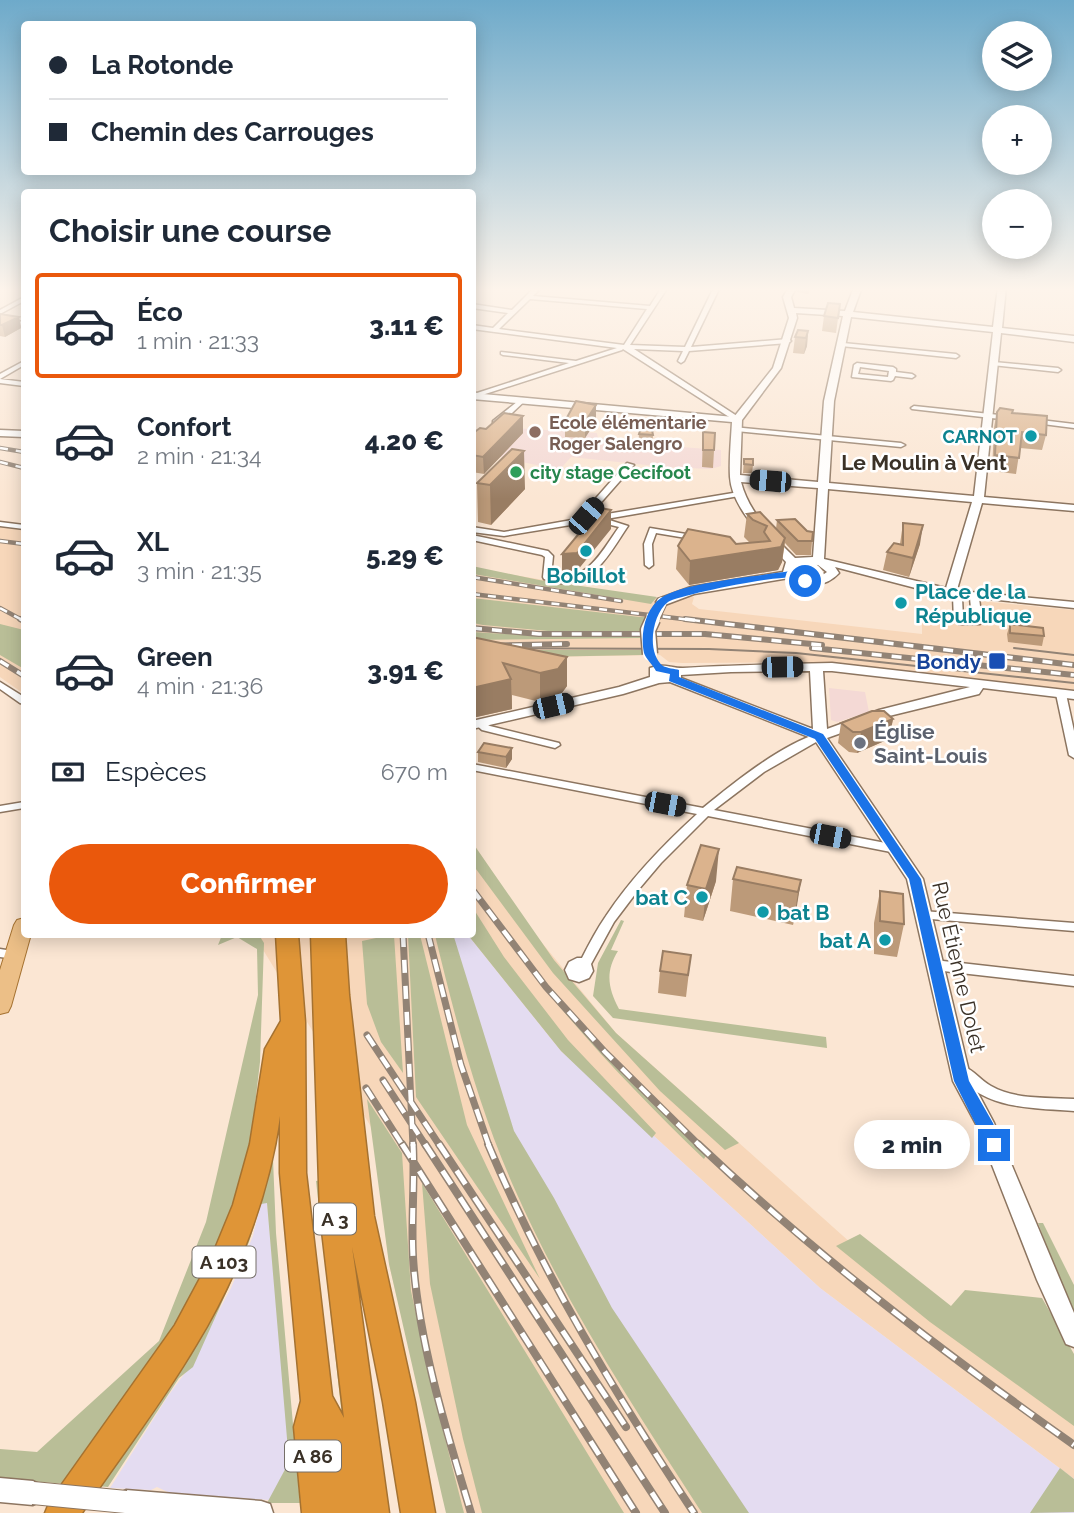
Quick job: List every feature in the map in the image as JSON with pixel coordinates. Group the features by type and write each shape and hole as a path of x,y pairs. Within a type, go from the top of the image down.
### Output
{"highway":[{"name":"A 3","path":"287,938 293,1022 293,1173 317,1401 329,1419 341,1513"},
{"name":"A 3","path":"321,938 334,1214 372,1513"},
{"path":"334,938 337,995 360,1216 399,1402 418,1513"},
{"name":"A 103","path":"62,1513 186,1335 224,1261 247,1205 263,1144 277,1049 293,1022"},
{"name":"A 86","path":"317,1401 310,1427 319,1513"}],"main road":[{"path":"0,1019 8,954 21,930"}],"street":[{"path":"541,358 577,362"},
{"path":"476,394 591,358"},
{"path":"641,358 737,425"},
{"path":"781,358 777,368 737,425 735,478 739,494 774,548 792,568 812,582 824,580 833,573 891,578"},
{"path":"818,562 829,401 839,358"},
{"path":"974,597 978,622 959,621 953,594 978,499 995,358"},
{"path":"994,363 1058,370"},
{"path":"0,379 21,365"},
{"path":"836,369 856,370 857,365 893,369 892,374 912,376"},
{"path":"0,379 21,383"},
{"path":"476,395 901,445"},
{"path":"488,430 524,399"},
{"path":"914,408 1074,426"},
{"path":"0,433 21,434"},
{"path":"476,538 545,553 549,556 547,577 557,581 572,582 584,578 624,526 586,516 630,465"},
{"path":"735,478 1074,508"},
{"path":"476,529 504,534 739,494"},
{"path":"0,524 21,527"},
{"path":"649,565 648,544 653,530 662,529 714,541"},
{"path":"818,562 829,567 833,573"},
{"path":"659,674 650,654 648,630 662,601 691,591 818,562 837,564 953,594 1074,605"},
{"path":"476,724 623,690 659,674 674,676 816,667 1067,695 1074,755"},
{"path":"816,667 821,719 819,736"},
{"path":"674,676 819,736"},
{"path":"584,965 614,914 669,847 753,773 819,736 884,713 974,691 979,684"},
{"path":"0,685 21,699"},
{"path":"476,724 555,745"},
{"name":"Rue Étienne Dolet","path":"819,736 915,879 962,1081 985,1123 1048,1280 1074,1337"},
{"path":"476,768 896,849"},
{"path":"0,808 21,805"},
{"path":"923,915 1074,927"},
{"path":"934,965 1074,981"},
{"path":"959,1066 971,1081 991,1095 1074,1105"},
{"path":"0,1490 259,1513"}],"shaded area":[{"path":"513,428 597,433 598,438 651,440 654,445 721,450 721,466 711,469 665,467 571,457 554,476 542,474 545,467 476,452 476,445"},
{"path":"0,526 21,529 21,692 0,677"},
{"path":"476,569 652,598 694,597 692,604 699,609 922,634 922,618 982,625 980,601 1074,610 1074,690 827,662 682,663 669,662 660,655 476,658"},
{"path":"829,688 865,692 869,712 837,722 831,720"},
{"path":"476,848 529,927 616,1033 871,1261 1074,1416 1074,1479 820,1288 561,1051 470,938 476,938"},
{"path":"256,938 449,938 739,1513 449,1513 389,1264 373,1130"},
{"path":"448,938 470,938 561,1051 820,1288 1074,1479 1074,1513 739,1513 505,1138"},
{"path":"261,1201 267,1201 290,1460 270,1500 172,1494 157,1487 151,1490 110,1488 188,1369 231,1288 253,1236"}],"green space":[{"path":"476,567 539,580 657,597 651,604 476,575"},
{"path":"476,598 645,617 640,631 548,631 476,624"},
{"path":"0,624 21,629 21,667 0,655"},
{"path":"476,632 541,636 640,636 476,640"},
{"path":"476,650 642,650 643,655 476,658"},
{"path":"476,848 554,960 616,1033 739,1143 725,1150 660,1091 553,973 476,869"},
{"path":"476,889 534,969 581,1024 707,1154 704,1159 610,1064 552,998 476,894"},
{"path":"476,913 504,957 568,1040 656,1133 652,1138 561,1051 470,938 476,938"},
{"path":"621,920 624,921 611,950 618,951 610,973 612,994 619,1009 826,1037 827,1048 613,1018 593,996 598,963"},
{"path":"221,938 235,938 218,945"},
{"path":"239,938 261,938 264,943 260,1062 246,1182 214,1263 165,1355 69,1484 0,1479 0,1449 37,1452 159,1341 206,1222 258,995 257,949"},
{"path":"394,938 403,1073 381,1042 367,1004 362,941"},
{"path":"408,938 421,938 467,1125 540,1279 416,1097"},
{"path":"436,938 454,938 514,1131 554,1198 612,1308 749,1513 702,1513 603,1356 557,1275 516,1192 480,1098"},
{"path":"367,1099 402,1153 411,1291 464,1513 446,1513 442,1496 389,1264"},
{"path":"271,1153 300,1503 267,1503 289,1462 267,1203 261,1204 249,1242 193,1367 179,1378 108,1487 97,1486"},
{"path":"322,1180 345,1389 352,1507 316,1181"},
{"path":"422,1183 624,1513 482,1513 463,1439 430,1284"},
{"path":"1038,1223 1043,1223 1074,1285 1074,1319"},
{"path":"860,1234 951,1306 965,1290 1042,1298 1074,1354 1074,1426 930,1322 836,1246"},
{"path":"1060,1468 1074,1479 1074,1512 1030,1513"}],"building":[{"path":"576,401 596,405 585,422 565,421"},
{"path":"1000,408 1013,410 1012,413 1047,416 1046,435 1022,432 1019,458 995,455 997,412"},
{"path":"504,413 523,416 483,457 476,456 476,431 480,428 486,429"},
{"path":"642,424 651,425 653,435 639,434"},
{"path":"703,432 715,433 714,450 703,450"},
{"path":"512,449 524,451 490,485 477,483"},
{"path":"744,459 753,459 753,465 744,464"},
{"path":"600,508 611,510 577,553 562,554"},
{"path":"760,512 785,538 781,547 690,561 678,546 688,529 730,537 736,544 770,541 764,532 767,526 747,514"},
{"path":"795,519 807,531 813,532 812,541 798,541 777,520"},
{"path":"903,523 923,525 913,558 887,552 894,543 903,545"},
{"path":"1010,624 1043,628 1044,636 1010,633"},
{"path":"476,638 567,657 558,669 540,673 503,663 511,679 476,687"},
{"path":"872,711 884,711 893,719 861,732 853,732 841,723"},
{"path":"484,743 512,748 506,757 478,752"},
{"path":"701,845 719,849 706,889 687,885"},
{"path":"737,867 801,880 798,892 733,879"},
{"path":"880,891 903,894 904,924 880,921"},
{"path":"663,951 691,955 688,975 660,971"}],"tram line":[{"path":"476,648 709,649 796,653 1074,683"},
{"path":"1014,648 1074,655"}],"railway":[{"path":"0,448 21,452"},
{"path":"0,462 21,467"},
{"path":"0,541 21,544"},
{"path":"476,578 621,601"},
{"path":"476,594 700,621"},
{"path":"0,608 21,619"},
{"path":"685,619 1074,665"},
{"path":"476,628 539,634 705,634 822,645"},
{"path":"476,646 567,644"},
{"path":"812,648 1074,675"},
{"path":"0,661 21,674"},
{"path":"476,894 546,987 605,1052 700,1146"},
{"path":"403,938 411,1102"},
{"path":"429,938 461,1065 489,1146"},
{"path":"367,1035 411,1102"},
{"path":"383,1080 412,1124"},
{"path":"366,1088 403,1146"},
{"path":"411,1102 440,1146"},
{"path":"411,1102 412,1124"},
{"path":"412,1124 426,1146"},
{"path":"412,1124 413,1146"},
{"path":"402,1144 414,1162"},
{"path":"413,1144 414,1162"},
{"path":"425,1144 665,1513"},
{"path":"439,1144 626,1427"},
{"path":"488,1144 532,1240 582,1333 694,1513"},
{"path":"698,1144 788,1225 881,1301 1074,1445"},
{"path":"414,1162 636,1513"},
{"path":"414,1162 413,1257 421,1321 435,1386 471,1513"}],"place":[{"name":"Ecole élémentarie Roger Salengro","path":"535,432"},
{"name":"CARNOT","path":"1031,436"},
{"name":"city stage Cecifoot","path":"516,472"},
{"name":"Bobillot","path":"586,551"},
{"name":"Place de la République","path":"901,603"},
{"name":"Bondy","path":"997,661"},
{"name":"Église Saint-Louis","path":"860,743"},
{"name":"bat C","path":"702,897"},
{"name":"bat B","path":"763,912"},
{"name":"bat A","path":"885,940"}],"district":[{"name":"Le Moulin à Vent","path":"924,462"}],"route":[{"path":"805,581 790,574 673,595 662,601 654,612 647,636 650,654 660,668 676,672 673,679 819,736 915,879 962,1081 994,1145"}]}
